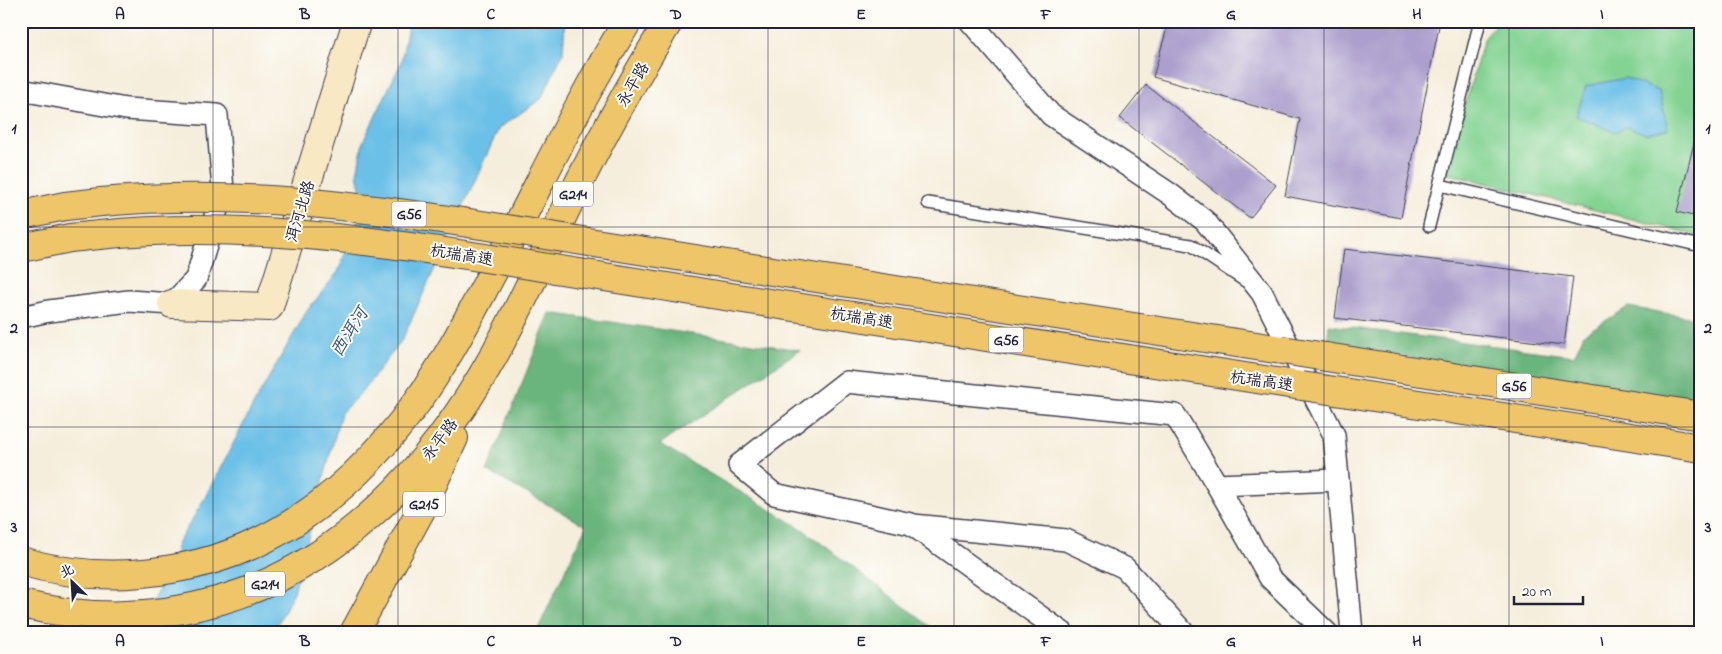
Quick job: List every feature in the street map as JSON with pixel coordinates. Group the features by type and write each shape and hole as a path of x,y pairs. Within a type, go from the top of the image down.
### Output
{"highway":[{"name":"G214","path":"21,561 72,572 111,575 150,573 183,568 230,554 270,537 309,513 346,483 383,445 418,401 451,349 591,85 628,21"},
{"name":"永平路","path":"21,604 66,612 110,615 154,614 199,606 245,593 289,573 332,547 374,513 414,472 452,424 485,371 517,311 597,147 639,70 669,21"},
{"name":"杭瑞高速","path":"21,215 65,206 131,199 235,197 309,202 428,217 1701,416"},
{"path":"485,371 524,213"},
{"name":"杭瑞高速","path":"21,248 70,238 133,231 234,230 306,234 424,248 1701,448"},
{"name":"G215","path":"354,633 421,510 485,371"}],"street":[{"name":"洱河北路","path":"172,304 269,307 357,21"},
{"path":"970,21 1051,114 1170,194 1205,221 1262,293 1334,435 1352,633"},
{"path":"21,90 126,109 217,115 223,190 196,279 172,304 129,301 49,311 21,318"},
{"path":"1184,633 1125,568 1066,540 911,524 774,494 739,465 846,382 1175,415 1270,578 1327,633"},
{"path":"1217,486 1338,480"},
{"path":"911,524 1063,633"}],"lane":[{"path":"1430,226 1480,21"},
{"path":"1440,186 1701,246"},
{"path":"928,203 1191,245 1262,293"}],"green space":[{"path":"1499,21 1686,21 1701,23 1701,236 1445,173 1484,39"},
{"path":"1628,307 1701,319 1701,408 1327,343 1329,325 1574,356 1584,334"},
{"path":"550,313 800,350 660,444 801,528 939,633 536,633 586,526 487,471"}],"water":[{"name":"西洱河","path":"409,21 565,21 563,53 541,99 499,128 402,340 361,393 341,413 294,592 273,633 122,633 139,621 174,564 176,546 201,505 256,400 307,311 338,272 364,204 357,174 363,142 401,63"},
{"path":"1626,78 1659,91 1668,129 1646,134 1627,127 1615,132 1576,116 1586,86"}],"building":[{"path":"1169,21 1440,21 1401,218 1285,196 1300,119 1153,77"},
{"path":"1146,85 1276,185 1250,218 1120,118"},
{"path":"1694,143 1701,144 1701,218 1677,212"},
{"path":"1344,249 1573,277 1564,345 1335,318"}]}
